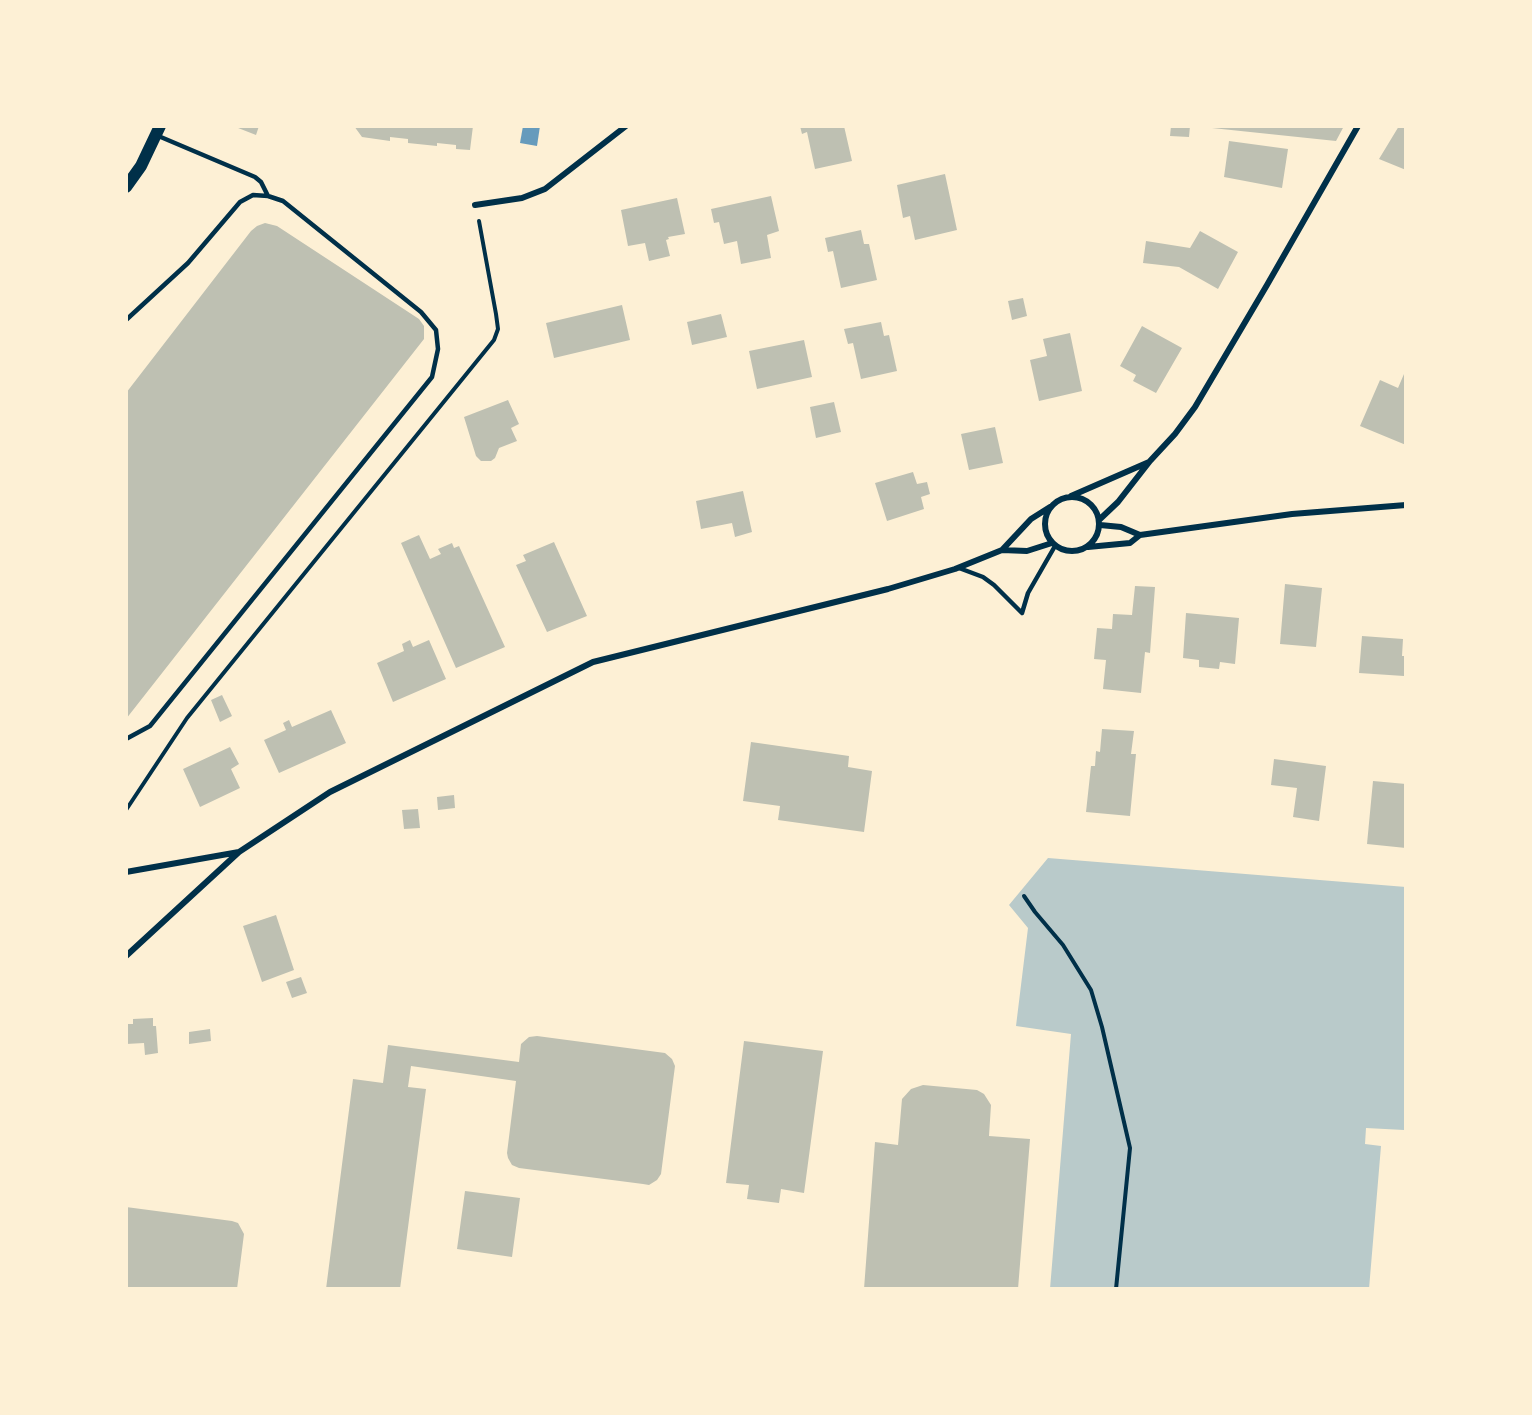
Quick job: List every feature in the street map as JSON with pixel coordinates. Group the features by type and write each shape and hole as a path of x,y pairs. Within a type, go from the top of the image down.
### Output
{"main road":[{"path":"126,187 141,166 158,130"}],"street":[{"path":"475,205 522,198 544,189 626,126"},
{"path":"1088,547 1095,540 1100,522 1195,407 1358,126"},
{"path":"1002,550 1031,519 1052,505 1150,461"},
{"path":"1069,497 1087,501 1094,508 1100,522"},
{"path":"1052,505 1044,522 1045,532 1063,551 1072,552 1088,547 1130,543 1140,535"},
{"path":"1100,522 1140,535 1292,514 1406,505"},
{"path":"126,956 239,852 330,792 593,662 888,589 959,568 1002,550 1027,550 1054,544"},
{"path":"126,872 239,852"}],"lane":[{"path":"158,130 255,177 261,182 268,196"},
{"path":"126,320 188,263 240,202 253,195 268,196 283,201 421,312 436,330 438,349 432,376 150,726 126,740"},
{"path":"959,568 983,577 1022,613 1028,593 1054,544"}],"path":[{"path":"1024,896 1063,945 1091,990 1105,1038 1130,1148 1116,1289"}],"shaded area":[{"path":"1048,858 1406,887 1404,1130 1366,1128 1365,1144 1381,1146 1369,1289 1050,1289 1071,1034 1016,1026 1028,928 1009,905"}],"water":[{"path":"523,126 540,126 537,146 520,143"}],"building":[{"path":"233,126 259,126 256,135"},
{"path":"354,126 473,126 470,150 456,149 456,145 408,143 408,139 390,137 390,141 362,137"},
{"path":"800,126 844,126 852,161 815,169 807,132 802,134"},
{"path":"1171,126 1190,126 1189,137 1170,136"},
{"path":"1213,126 1344,126 1336,141 1212,128"},
{"path":"1399,126 1406,126 1406,170 1379,159"},
{"path":"1229,141 1288,149 1282,188 1224,177"},
{"path":"945,174 957,230 915,240 910,216 903,218 897,185"},
{"path":"771,196 779,231 767,235 771,258 741,264 737,241 724,244 719,222 714,223 711,209"},
{"path":"677,198 685,234 668,237 669,239 666,240 670,256 649,261 645,243 628,246 621,210"},
{"path":"265,223 277,226 419,319 424,326 424,339 126,719 126,393 251,231"},
{"path":"861,230 864,244 869,244 877,280 841,288 833,251 828,252 825,238"},
{"path":"1200,231 1238,252 1218,289 1179,267 1143,263 1146,241 1190,248"},
{"path":"1023,298 1027,316 1012,320 1008,301"},
{"path":"622,305 630,340 554,358 546,323"},
{"path":"721,314 727,337 692,345 687,322"},
{"path":"881,322 884,336 889,335 897,371 861,379 853,343 848,344 844,329"},
{"path":"1142,326 1182,348 1156,393 1133,381 1136,375 1120,366"},
{"path":"1070,333 1082,391 1039,401 1030,360 1047,356 1043,339"},
{"path":"804,340 812,377 757,389 749,351"},
{"path":"1404,374 1406,375 1406,445 1360,426 1380,380 1398,388"},
{"path":"508,400 519,424 511,428 517,441 499,448 495,458 491,461 481,461 476,456 464,417"},
{"path":"834,402 841,432 816,438 810,407"},
{"path":"995,427 1003,463 969,470 961,434"},
{"path":"913,472 917,484 927,482 930,494 921,497 924,509 887,521 875,483"},
{"path":"743,491 752,532 735,537 732,523 701,529 696,501"},
{"path":"419,535 430,559 441,554 438,549 452,543 454,548 459,546 505,647 456,668 401,543"},
{"path":"554,542 587,616 547,632 516,565 526,561 523,555"},
{"path":"1285,584 1322,588 1316,647 1280,644"},
{"path":"1135,586 1155,587 1150,653 1145,652 1141,693 1103,689 1106,660 1094,659 1097,628 1112,629 1113,614 1132,615"},
{"path":"1186,613 1239,618 1235,664 1220,662 1219,669 1199,667 1199,660 1183,658"},
{"path":"1362,636 1403,639 1402,656 1406,656 1404,676 1359,673"},
{"path":"410,640 413,647 429,640 446,679 393,702 377,663 404,651 402,644"},
{"path":"222,695 232,716 220,722 211,700"},
{"path":"331,710 346,743 279,773 264,740 286,730 283,723 289,720 292,727"},
{"path":"1102,729 1134,731 1131,754 1136,754 1130,816 1086,812 1091,766 1095,766 1096,751 1100,752"},
{"path":"751,742 849,756 848,767 872,771 864,832 778,820 780,806 743,801"},
{"path":"230,747 239,764 231,769 240,788 200,807 183,769"},
{"path":"1274,759 1326,766 1319,821 1293,817 1297,788 1271,785"},
{"path":"1373,781 1406,784 1406,848 1367,844"},
{"path":"454,795 455,808 438,810 437,797"},
{"path":"418,809 420,828 404,829 402,810"},
{"path":"276,915 294,970 262,982 243,926"},
{"path":"301,977 307,993 292,998 286,982"},
{"path":"153,1018 153,1026 156,1026 158,1053 145,1055 144,1043 126,1044 126,1024 133,1024 133,1019"},
{"path":"210,1029 211,1041 189,1044 189,1032"},
{"path":"537,1036 665,1053 672,1059 675,1066 661,1174 657,1180 649,1185 519,1168 512,1165 507,1153 516,1081 411,1066 408,1087 426,1089 400,1289 326,1289 353,1079 383,1083 388,1045 519,1062 521,1044 529,1037"},
{"path":"744,1041 823,1051 804,1193 781,1189 779,1203 747,1199 749,1185 726,1183"},
{"path":"923,1085 977,1090 984,1094 991,1105 989,1136 1030,1139 1018,1289 864,1289 875,1142 898,1145 902,1099 911,1089"},
{"path":"465,1191 520,1198 512,1257 457,1249"},
{"path":"126,1207 238,1223 244,1234 237,1289 126,1289"}]}
